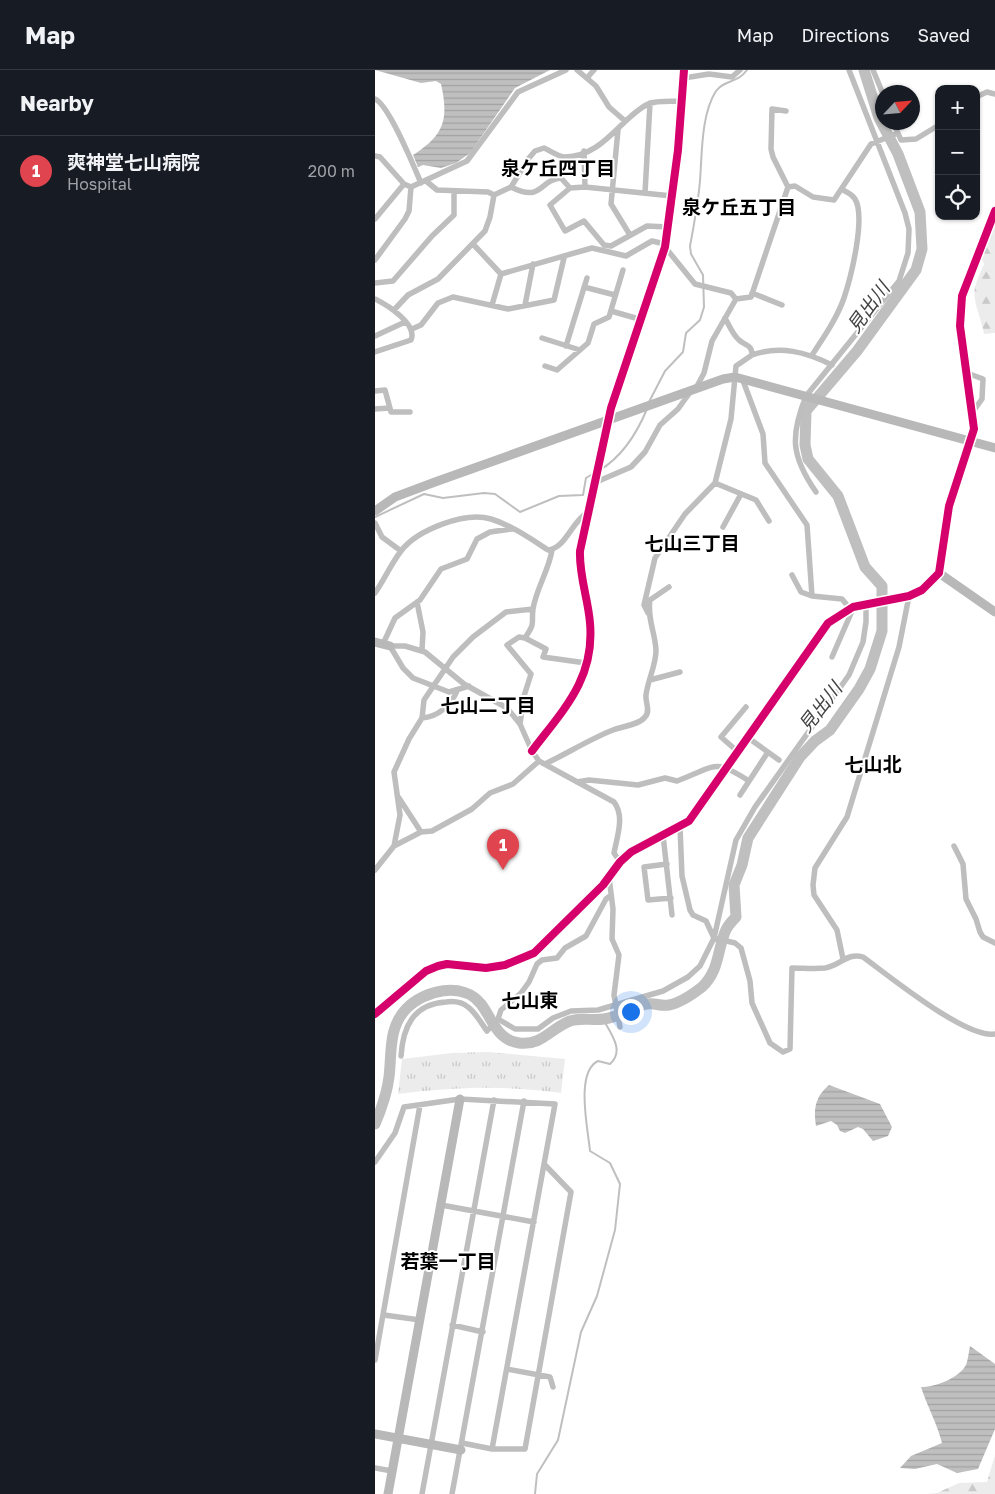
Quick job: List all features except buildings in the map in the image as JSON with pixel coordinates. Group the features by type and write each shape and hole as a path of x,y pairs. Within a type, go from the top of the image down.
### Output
{"street":[{"path":"375,156 380,157 404,184 411,187 424,182 472,157 518,92 566,70"},
{"path":"577,70 596,86 609,107 625,122"},
{"path":"587,78 594,70"},
{"path":"532,751 579,687 586,663 591,624 579,566 587,513 608,422 639,318 665,246 683,101 684,70"},
{"path":"684,78 709,74 732,77 740,70"},
{"path":"816,492 804,475 796,455 795,427 806,396 899,281 908,253 909,229 905,213 849,70"},
{"path":"873,70 879,85"},
{"path":"980,95 987,92 995,94"},
{"path":"375,99 389,112 424,182 437,190 488,192 494,195"},
{"path":"494,195 511,187 535,151 544,148 564,157 584,152 600,144 618,130 637,111 650,103 683,101"},
{"path":"645,193 650,103"},
{"path":"736,299 751,297 753,294 788,187 773,158 771,149 773,109 786,111"},
{"path":"897,130 901,140 916,139 935,127"},
{"path":"618,130 611,204 630,235"},
{"path":"788,187 795,186 813,197 834,200 843,190 871,144 898,133"},
{"path":"584,152 585,187"},
{"path":"511,187 525,194 538,191 556,179 561,178 570,188"},
{"path":"375,219 404,184"},
{"path":"375,260 409,211 411,187"},
{"path":"668,227 647,226 611,246 604,245 584,221 565,231 550,205 570,188 585,187 672,196"},
{"path":"812,355 828,331 844,297 860,225 856,201 851,194 843,190"},
{"path":"375,283 393,281 432,236 454,215 454,191"},
{"path":"394,310 408,295 438,278 485,232 494,195"},
{"path":"376,1012 426,971 438,966 447,964 486,968 505,965 534,953 631,852 680,827 696,813 726,766 828,623 851,608 866,603 909,596 931,583 939,572 949,506 958,473 974,429 960,326 961,296 995,211"},
{"path":"501,274 533,264 564,258 592,248 626,256 652,241 665,246 695,284 731,293 736,299"},
{"path":"473,244 501,274"},
{"path":"412,329 421,325 438,303 453,297 508,308 554,300 564,258"},
{"path":"525,306 533,264"},
{"path":"545,366 557,370 587,343 594,324 609,316 623,270"},
{"path":"492,305 501,274"},
{"path":"566,346 587,278"},
{"path":"584,287 615,296"},
{"path":"753,294 783,305"},
{"path":"375,298 394,310 412,329"},
{"path":"594,482 631,467 645,452 661,425 678,409 693,390 703,373 711,341 736,299"},
{"path":"611,310 639,318"},
{"path":"725,318 739,340 749,345 752,355"},
{"path":"375,336 405,322"},
{"path":"375,352 411,340 412,329"},
{"path":"541,338 580,350"},
{"path":"812,596 807,525 765,463 763,434 736,366 752,355 775,350 812,355 832,365"},
{"path":"967,374 983,378 982,399 972,413"},
{"path":"375,870 394,846 421,832 432,831 472,809 490,793 513,784 542,763 590,742 598,736 630,723 638,723 645,717 648,712 646,696 655,666 656,648 648,613 644,605 655,558 685,514 715,483 739,377"},
{"path":"375,510 395,497 693,390 739,377 995,448"},
{"path":"375,392 385,390 391,412 410,412"},
{"path":"375,408 390,408"},
{"path":"715,483 756,500 769,521"},
{"path":"723,527 741,494"},
{"path":"375,593 401,551 421,534 464,518 489,518 548,550 552,550 559,546 579,517 587,513"},
{"path":"375,523 382,537 401,551"},
{"path":"383,644 395,618 417,602 441,569 467,559 477,539 493,531 511,529"},
{"path":"525,638 534,625 533,609 552,550"},
{"path":"939,572 994,610"},
{"path":"792,575 801,592 812,596 842,599 851,608 852,616 832,657"},
{"path":"648,613 650,600 669,587"},
{"path":"843,959 837,930 814,895 815,868 847,817 899,647 909,596"},
{"path":"417,602 423,632 422,650"},
{"path":"498,1019 515,1029 537,1029 553,1018 571,1011 598,1010 663,991 688,977 703,961 714,938 736,840 755,807 849,675 863,642 866,603"},
{"path":"394,846 400,815 394,772 409,739 422,718 423,700 445,668 473,637 506,612 533,609"},
{"path":"520,724 524,696 531,674 507,645 519,637 525,638 546,649 543,657 586,663"},
{"path":"383,644 422,650 469,686 507,708 520,724 532,751 542,763 614,802 618,807 620,818 614,853 620,862"},
{"path":"383,644 407,674 449,692 469,686"},
{"path":"650,680 680,672"},
{"path":"422,718 437,714 453,699 457,691"},
{"path":"737,751 721,737 746,707"},
{"path":"747,737 779,760"},
{"path":"740,795 768,752"},
{"path":"577,782 589,780 647,785 665,778 677,781 715,765 726,766 749,781"},
{"path":"399,798 421,832"},
{"path":"680,827 682,876 690,910 693,915 706,921 714,938"},
{"path":"663,835 672,916"},
{"path":"954,846 963,864 966,900 983,937 995,942"},
{"path":"667,864 644,867 648,900 671,898"},
{"path":"609,876 613,909 612,939 619,955 614,995 620,1027"},
{"path":"401,1056 403,1037 407,1026 419,1011 434,1004 451,1002 467,1006 487,1031 498,1019 501,1010 521,993 540,962 557,958 565,948 586,936 606,899 610,896"},
{"path":"714,938 733,943 741,948 744,954 752,1003 770,1043 783,1052 789,1049 790,1044 792,968 826,968 851,956 863,957 925,1003 981,1034 995,1034"},
{"path":"534,953 540,962"},
{"path":"388,1494 460,1099"},
{"path":"375,1162 395,1133 404,1108 460,1099 555,1104 535,1222 492,1449"},
{"path":"422,1494 494,1100"},
{"path":"452,1494 524,1101"},
{"path":"375,1360 377,1340 384,1315 420,1105"},
{"path":"375,1434 431,1444 492,1449 525,1449 571,1192 545,1164"},
{"path":"441,1205 535,1222"},
{"path":"384,1315 420,1320"},
{"path":"453,1325 483,1332"},
{"path":"507,1369 550,1377 553,1387"},
{"path":"375,1468 392,1471"}],"green space":[{"path":"995,221 995,333 984,334 974,293 984,264 980,255"},
{"path":"489,1052 565,1059 561,1093 539,1090 479,1088 398,1094 402,1059 452,1053"},
{"path":"995,1455 995,1494 927,1494 937,1493 959,1483 987,1482"}],"shaded area":[{"path":"375,70 550,70 515,88 470,153 456,163 441,168 423,165 418,167 413,155 432,141 442,126 444,107 441,84 436,81 421,83"},
{"path":"829,1085 880,1104 892,1127 888,1136 873,1141 863,1129 858,1127 845,1133 840,1131 837,1125 831,1121 816,1126 816,1103"},
{"path":"970,1346 995,1364 995,1429 978,1469 957,1473 937,1464 915,1469 900,1468 911,1456 942,1443 921,1387 939,1384 958,1374 966,1365"}],"waterway":[{"path":"649,402 665,371 683,352 686,333 700,320 704,307 703,275 691,254 690,246 698,197 707,111 716,91 723,85 739,78 747,70"},
{"name":"見出川","path":"375,1124 387,1089 392,1041 396,1024 406,1009 423,997 443,991 454,990 464,992 481,1004 500,1034 512,1041 527,1043 540,1039 570,1021 609,1018 647,1004 673,1004 702,987 708,981 715,968 722,939 736,917 734,885 742,865 748,838 800,757 815,741 830,730 859,689 870,669 882,631 882,586 865,567 838,496 808,459 805,445 806,411 857,351 916,270 922,249 920,212 898,154 879,118 864,70"},
{"path":"600,470 622,451 639,427 647,409"},
{"path":"375,517 424,494 443,498 484,493 495,494 520,512 559,496 583,495 586,478 596,472"},
{"path":"535,1494 537,1474 558,1440 581,1332 597,1296 615,1230 620,1184 610,1163 590,1151 585,1102 587,1077 591,1067 598,1061 610,1064 616,1054 613,1036 603,1019"}],"cycle path":[{"path":"532,751 575,693 587,661 590,643 590,623 580,551 611,408 665,247 678,150 684,70"},
{"path":"375,1014 426,971 438,966 447,964 486,968 505,965 534,953 603,885 620,862 631,852 689,821 828,623 853,607 909,596 922,590 939,573 949,506 974,429 960,326 962,296 995,211"}],"place":[{"name":"爽神堂七山病院","path":"503,870"}],"district":[{"name":"泉ケ丘四丁目","path":"558,168"},
{"name":"泉ケ丘五丁目","path":"739,207"},
{"name":"七山三丁目","path":"692,543"},
{"name":"七山二丁目","path":"488,705"},
{"name":"七山北","path":"873,764"},
{"name":"七山東","path":"530,1000"},
{"name":"若葉一丁目","path":"448,1261"}]}
